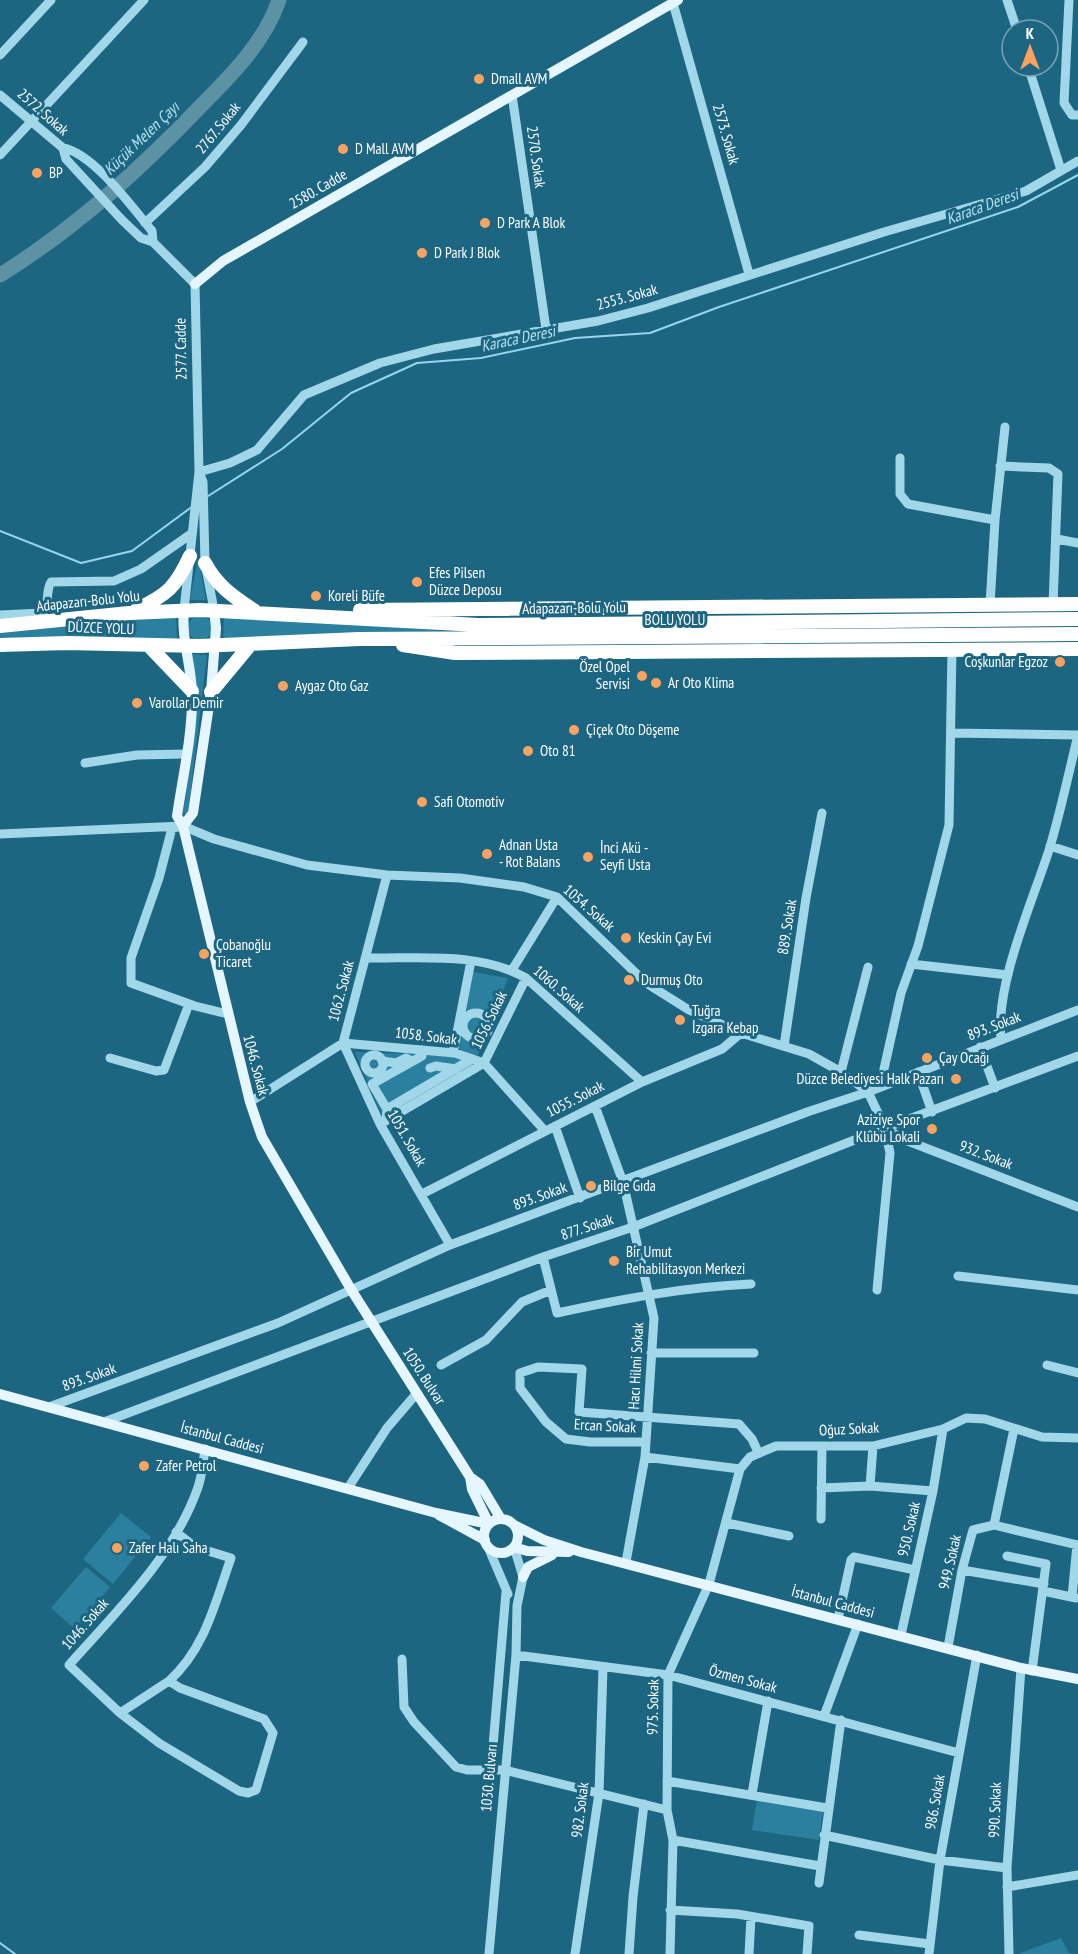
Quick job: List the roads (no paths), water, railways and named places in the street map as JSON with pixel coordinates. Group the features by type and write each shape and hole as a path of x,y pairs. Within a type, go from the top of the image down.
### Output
{"highway":[{"path":"129,613 161,598 179,582 190,556"},
{"path":"205,563 214,580 227,592 257,612"},
{"path":"308,615 361,610 469,607 1078,604"},
{"name":"Adapazarı-Bolu Yolu","path":"0,626 184,610 478,625 1078,619"},
{"name":"BOLU YOLU","path":"207,646 359,639 1078,634"},
{"path":"359,639 455,653 952,648 1078,649"},
{"name":"DÜZCE YOLU","path":"0,645 67,643 207,646"},
{"path":"211,693 250,645"},
{"path":"149,646 192,691"}],"main road":[{"name":"2580. Cadde","path":"195,284 223,261 676,2"},
{"name":"1046. Sokak","path":"184,610 182,628 192,691 177,816 183,826 250,1102 262,1137 352,1291"},
{"path":"183,826 193,813 211,693 207,646 216,628 214,610"},
{"name":"1050. Bulvar","path":"352,1291 470,1477"},
{"name":"İstanbul Caddesi","path":"0,1394 436,1513 489,1524"},
{"path":"470,1477 480,1484 501,1519 514,1525 518,1537 514,1547 504,1553 487,1544 484,1532 489,1524 501,1519"},
{"path":"470,1477 472,1489 489,1524"},
{"name":"İstanbul Caddesi","path":"436,1513 487,1544"},
{"name":"İstanbul Caddesi","path":"514,1525 544,1540 581,1552 948,1647 1027,1670 1078,1679"},
{"name":"İstanbul Caddesi","path":"514,1547 527,1551 581,1552"},
{"path":"522,1577 528,1567 537,1560 560,1552"}],"street":[{"path":"0,55 51,0"},
{"path":"0,155 144,0"},
{"path":"1007,0 1013,18"},
{"path":"1069,0 1064,103 1071,115 1078,115"},
{"name":"2573. Sokak","path":"676,2 749,274"},
{"name":"2767. Sokak","path":"145,223 205,167 241,125 303,42"},
{"path":"1032,78 1061,170"},
{"name":"2572. Sokak","path":"0,94 63,148 66,159 122,220 141,238 153,242"},
{"name":"2570. Sokak","path":"512,95 546,329"},
{"path":"63,148 75,150 98,171 152,231 153,242 195,284"},
{"name":"2553. Sokak","path":"199,472 230,463 257,450 304,395 380,363 434,349 598,321 648,308 749,274 1026,192 1078,161"},
{"name":"2577. Cadde","path":"195,284 199,472"},
{"path":"990,605 994,520 1005,427"},
{"path":"900,458 900,494 908,504 994,520"},
{"path":"1000,466 1049,468 1056,472 1057,539 1053,604"},
{"path":"199,472 204,519 205,563 214,610"},
{"path":"184,610 200,485"},
{"path":"0,615 43,613 47,608 46,591 51,582 114,581 141,569 193,531"},
{"path":"1057,539 1078,543"},
{"path":"884,1085 885,1069 901,993 949,825 952,648"},
{"path":"951,733 1078,735 1050,846 1008,975 1002,1008 1001,1039"},
{"path":"85,763 137,755 186,754"},
{"name":"889. Sokak","path":"784,1046 822,813"},
{"path":"0,834 183,826"},
{"path":"183,826 172,828 159,878 131,958 131,982 189,1004 228,1014"},
{"name":"1054. Sokak","path":"183,826 214,839 308,865 387,875 524,886 557,897 646,983 689,1010 741,1033 809,1054 842,1072 868,1092"},
{"path":"1050,846 1078,855"},
{"name":"1062. Sokak","path":"250,1102 344,1043 387,875"},
{"path":"512,970 557,897"},
{"name":"1060. Sokak","path":"366,958 471,961 512,970 526,978 642,1082"},
{"path":"453,1053 471,961"},
{"path":"911,964 1008,975"},
{"path":"842,1072 868,967"},
{"name":"1056. Sokak","path":"383,1122 484,1064 526,978"},
{"path":"110,1058 156,1071 165,1070 189,1004"},
{"name":"893. Sokak","path":"49,1407 278,1323 450,1245 810,1111 868,1092 1078,1010"},
{"path":"471,1014 480,1014 487,1020 488,1031 482,1038 473,1039 464,1032 460,1023 471,1014"},
{"path":"488,1031 498,1035"},
{"name":"1055. Sokak","path":"422,1194 642,1082 722,1049 741,1033"},
{"name":"1058. Sokak","path":"344,1043 422,1053 453,1053 484,1064 545,1131"},
{"name":"1051. Sokak","path":"344,1043 383,1122 450,1245"},
{"path":"980,1047 995,1088"},
{"path":"387,1109 372,1084 381,1075 412,1061 422,1053 437,1081"},
{"path":"349,1054 366,1059 376,1055 382,1061 396,1063 406,1058 412,1061"},
{"name":"877. Sokak","path":"104,1422 543,1257 633,1227 885,1128 1078,1056"},
{"path":"366,1059 365,1066 368,1071 381,1075"},
{"path":"383,1122 387,1109 472,1059"},
{"path":"381,1075 382,1061"},
{"path":"429,1068 436,1065 458,1069"},
{"path":"918,1072 932,1112"},
{"path":"868,1092 885,1128 890,1153 877,1290"},
{"name":"Hacı Hilmi Sokak","path":"595,1106 622,1182 650,1293 654,1318 645,1457 626,1562"},
{"path":"555,1126 580,1197"},
{"name":"932. Sokak","path":"885,1128 905,1140 1078,1207"},
{"path":"543,1257 557,1313 650,1293 705,1286 751,1284"},
{"path":"958,1275 1078,1290"},
{"path":"441,1365 486,1340 522,1302 551,1290"},
{"path":"651,1353 754,1353"},
{"path":"1047,1365 1078,1373"},
{"name":"Ercan Sokak","path":"646,1442 590,1442 566,1439 546,1422 520,1388 520,1373 538,1368 582,1369 579,1413 649,1417"},
{"path":"348,1488 387,1428 417,1393"},
{"path":"649,1417 739,1424 752,1439 758,1452 740,1469 709,1584"},
{"name":"Oğuz Sokak","path":"758,1452 776,1446 873,1446 943,1429 966,1418 985,1419 1042,1437 1078,1438"},
{"name":"950. Sokak","path":"901,1635 933,1491 943,1429"},
{"path":"962,1570 1044,1587 1075,1598 1077,1545 994,1525 1014,1429"},
{"path":"821,1519 822,1446"},
{"path":"870,1486 873,1446"},
{"name":"1046. Sokak","path":"120,1713 69,1665 144,1580 176,1532 198,1489 205,1449"},
{"path":"645,1457 740,1469"},
{"path":"821,1488 870,1486 933,1491"},
{"path":"727,1523 789,1536"},
{"name":"949. Sokak","path":"948,1647 962,1570 973,1530 994,1525"},
{"path":"169,1681 269,1723 273,1733 256,1790 242,1792 159,1743 120,1713 169,1681 188,1664 231,1558 195,1547 176,1532"},
{"path":"487,1544 506,1592 517,1606"},
{"name":"1030. Bulvarı","path":"489,1954 516,1655 517,1606 522,1577 514,1547"},
{"path":"1006,1556 1046,1564 1044,1587"},
{"path":"838,1619 851,1560 854,1557 915,1570"},
{"name":"975. Sokak","path":"670,1954 673,1840 667,1810 668,1675 709,1584"},
{"name":"990. Sokak","path":"1009,1954 1006,1868 1027,1670 1044,1587"},
{"path":"491,1770 506,1592"},
{"path":"824,1716 858,1624"},
{"name":"Özmen Sokak","path":"516,1655 668,1675 959,1753"},
{"name":"986. Sokak","path":"930,1949 940,1860 977,1655"},
{"path":"402,1659 404,1707 414,1722 456,1767 467,1770 504,1770 667,1810"},
{"name":"982. Sokak","path":"575,1954 599,1793 603,1668"},
{"path":"752,1794 768,1701"},
{"path":"819,1883 827,1808 841,1720"},
{"path":"667,1781 827,1808"},
{"path":"629,1954 644,1804"},
{"path":"824,1835 940,1860 1006,1868"},
{"path":"673,1840 820,1866"},
{"path":"1007,1887 1078,1875"},
{"path":"670,1910 751,1917 809,1926 807,1954"},
{"path":"749,1954 751,1917"},
{"path":"859,1935 930,1949"}],"waterway":[{"name":"Küçük Melen Çayı","path":"0,275 27,258 103,200 173,135 220,87 254,47 272,17 279,0"},
{"name":"Karaca Deresi","path":"205,498 282,449 351,393 417,363 481,358 575,338 650,333 719,307 1018,207 1078,175"},
{"name":"Karaca Deresi","path":"0,531 81,563 132,551 193,506"},
{"path":"0,1943 15,1954"}],"place":[{"name":"Dmall AVM","path":"479,79"},
{"name":"D Mall AVM","path":"343,149"},
{"name":"BP","path":"37,173"},
{"name":"D Park A Blok","path":"485,223"},
{"name":"D Park J Blok","path":"422,253"},
{"name":"Efes Pilsen Düzce Deposu","path":"417,582"},
{"name":"Koreli Büfe","path":"316,596"},
{"name":"Coşkunlar Egzoz","path":"1060,662"},
{"name":"Özel Opel Servisi","path":"642,676"},
{"name":"Ar Oto Klima","path":"656,683"},
{"name":"Aygaz Oto Gaz","path":"283,686"},
{"name":"Varollar Demir","path":"137,703"},
{"name":"Çiçek Oto Döşeme","path":"574,730"},
{"name":"Oto 81","path":"528,751"},
{"name":"Safi Otomotiv","path":"422,802"},
{"name":"Adnan Usta - Rot Balans","path":"487,854"},
{"name":"İnci Akü - Seyfi Usta","path":"588,857"},
{"name":"Keskin Çay Evi","path":"626,938"},
{"name":"Çobanoğlu Ticaret","path":"204,954"},
{"name":"Durmuş Oto","path":"629,980"},
{"name":"Tuğra İzgara Kebap","path":"680,1020"},
{"name":"Çay Ocağı","path":"927,1058"},
{"name":"Düzce Belediyesi Halk Pazarı","path":"956,1079"},
{"name":"Aziziye Spor Klübü Lokali","path":"932,1129"},
{"name":"Bilge Gıda","path":"591,1186"},
{"name":"Bir Umut Rehabilitasyon Merkezi","path":"614,1261"},
{"name":"Zafer Petrol","path":"144,1466"},
{"name":"Zafer Halı Saha","path":"117,1548"}]}
